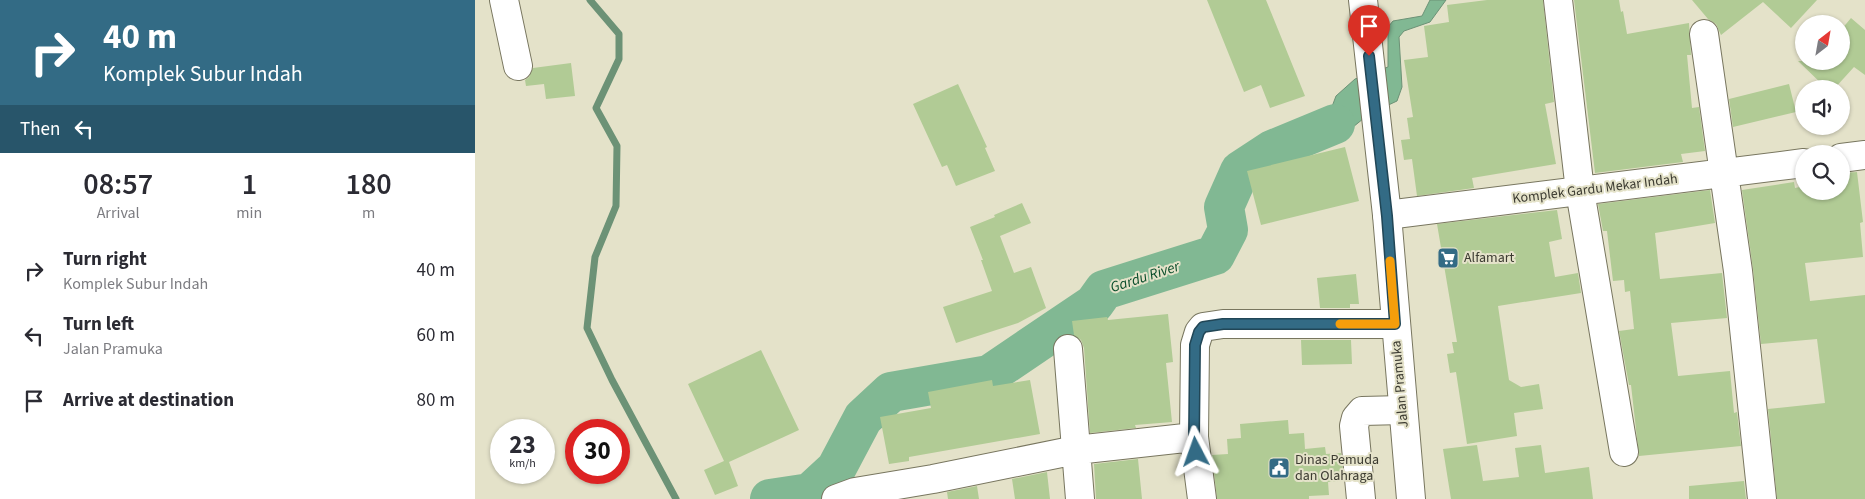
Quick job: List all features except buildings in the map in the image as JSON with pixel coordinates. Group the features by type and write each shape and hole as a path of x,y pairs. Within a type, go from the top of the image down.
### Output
{"street":[{"path":"504,0 518,66"},
{"name":"Jalan Pramuka","path":"1363,0 1387,216 1411,499"},
{"path":"1558,0 1580,191 1625,452"},
{"path":"1704,34 1739,271 1762,499"},
{"name":"Komplek Gardu Mekar Indah","path":"1387,216 1795,164"},
{"path":"1202,499 1194,437 1195,345 1199,332 1203,327 1223,324 1395,324"},
{"path":"1068,349 1079,499"},
{"path":"1361,499 1354,426 1356,418 1362,411 1403,410"},
{"path":"836,499 855,492 934,489 1076,450 1194,437"}],"shaded area":[{"path":"1430,0 1446,0 1430,22 1404,31 1399,37 1402,87 1397,101 1369,114 1342,136 1288,153 1278,132 1330,112 1336,96 1355,79 1388,67 1388,27 1393,21 1422,16"}],"waterway":[{"path":"590,0 619,34 619,59 596,108 617,146 616,206 595,257 587,328 612,380 676,499"},
{"name":"Gardu River","path":"770,499 810,493 836,469 863,418 891,392 989,375 1094,304 1104,290 1215,255 1228,230 1224,207 1240,171 1272,150 1335,124"}],"slow traffic":[{"path":"1340,324 1395,324 1390,261"}],"place":[{"name":"Alfamart","path":"1448,258"},
{"name":"Dinas Pemuda dan Olahraga","path":"1279,468"}],"route":[{"path":"1196,452 1194,437 1195,345 1196,338 1203,327 1223,324 1395,324 1387,216 1369,56"}]}
